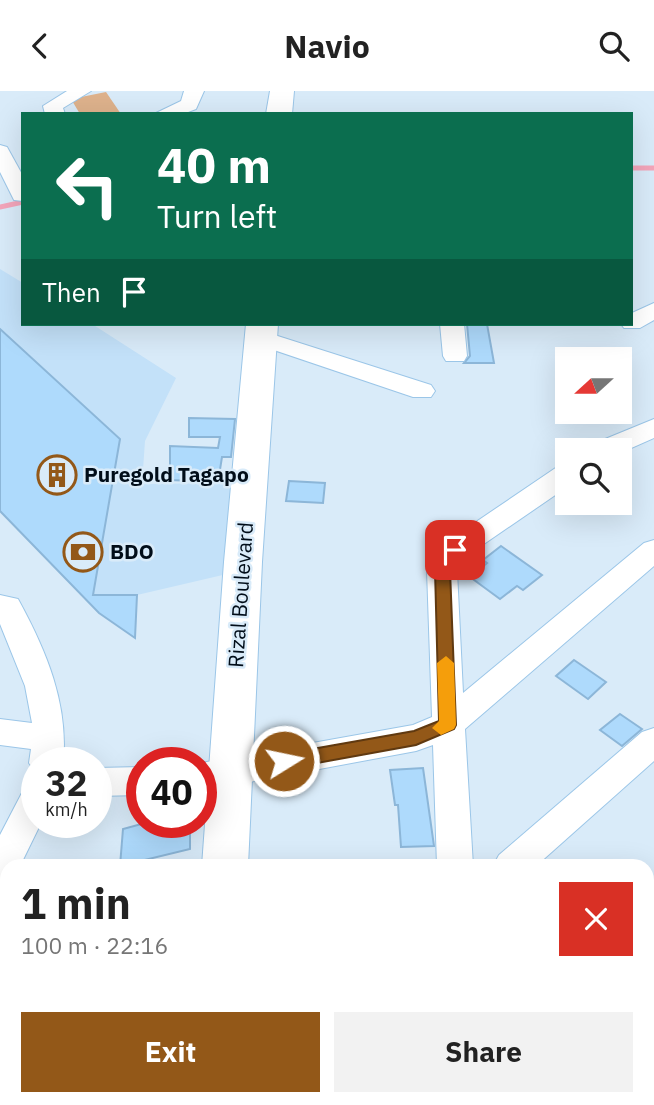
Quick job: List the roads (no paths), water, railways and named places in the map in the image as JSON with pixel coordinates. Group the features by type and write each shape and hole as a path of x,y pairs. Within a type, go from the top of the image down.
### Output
{"main road":[{"path":"279,112 282,91"},
{"name":"Rizal Boulevard","path":"217,766 243,562 262,331"},
{"name":"Rizal Boulevard","path":"217,784 224,859"}],"street":[{"path":"54,112 52,106 81,91"},
{"path":"170,112 189,105 194,91"},
{"path":"21,146 0,151 21,193"},
{"path":"0,199 21,195"},
{"path":"633,322 654,310"},
{"path":"452,326 455,356"},
{"path":"262,331 422,391"},
{"path":"630,438 654,428"},
{"path":"456,859 443,570 455,550 555,482"},
{"path":"217,774 416,738 448,725 654,550"},
{"path":"2,602 48,706 48,747"},
{"path":"0,732 38,747"},
{"path":"519,859 654,741"},
{"path":"6,859 21,829"}],"waterway":[{"path":"633,168 654,168"},
{"path":"0,207 21,202"}],"place":[{"name":"Puregold Tagapo","path":"57,475"},
{"name":"BDO","path":"83,552"}]}
